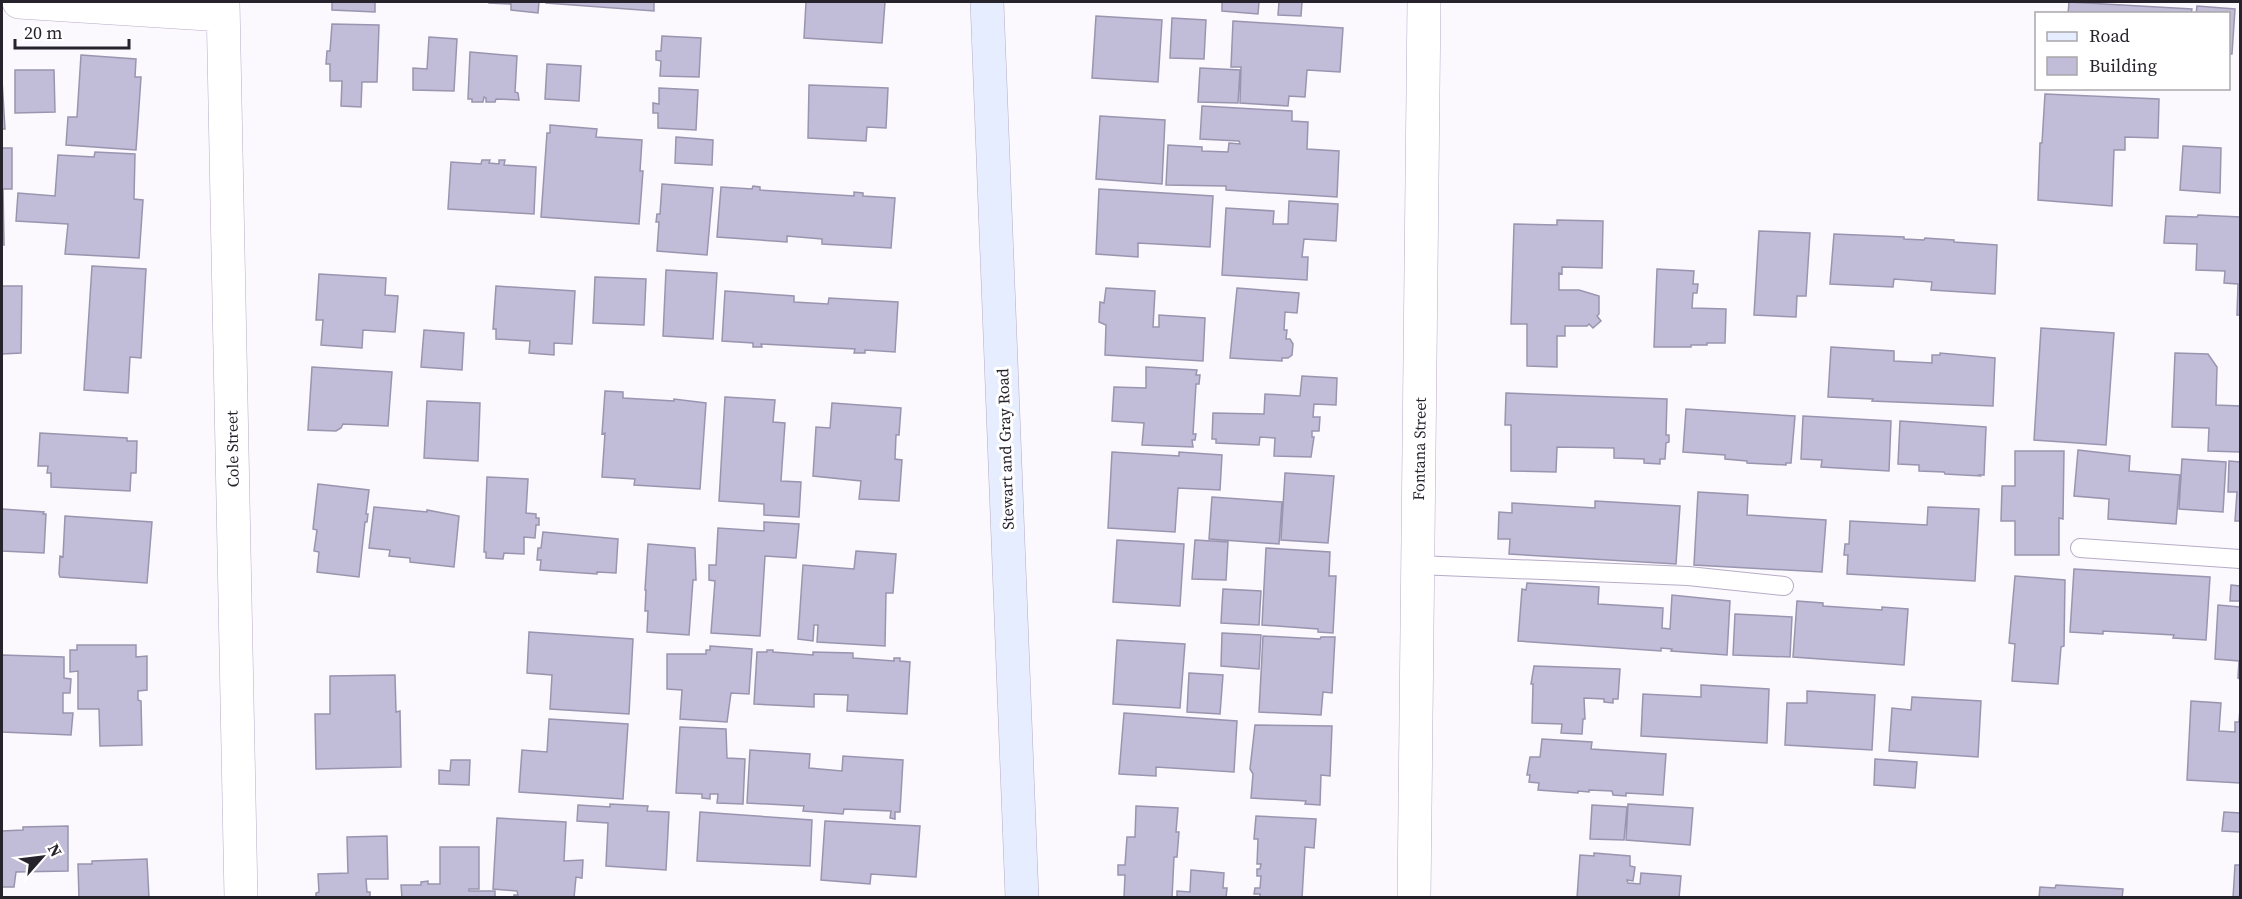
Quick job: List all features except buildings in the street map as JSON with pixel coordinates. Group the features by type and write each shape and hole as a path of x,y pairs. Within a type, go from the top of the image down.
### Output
{"main road":[{"name":"Stewart and Gray Road","path":"987,2 1022,897"}],"street":[{"path":"19,2 223,8"},
{"name":"Fontana Street","path":"1414,897 1424,2"},
{"name":"Cole Street","path":"223,8 240,897"}],"lane":[{"path":"2080,548 2241,560"},
{"path":"1418,565 1688,576 1784,585"}]}
